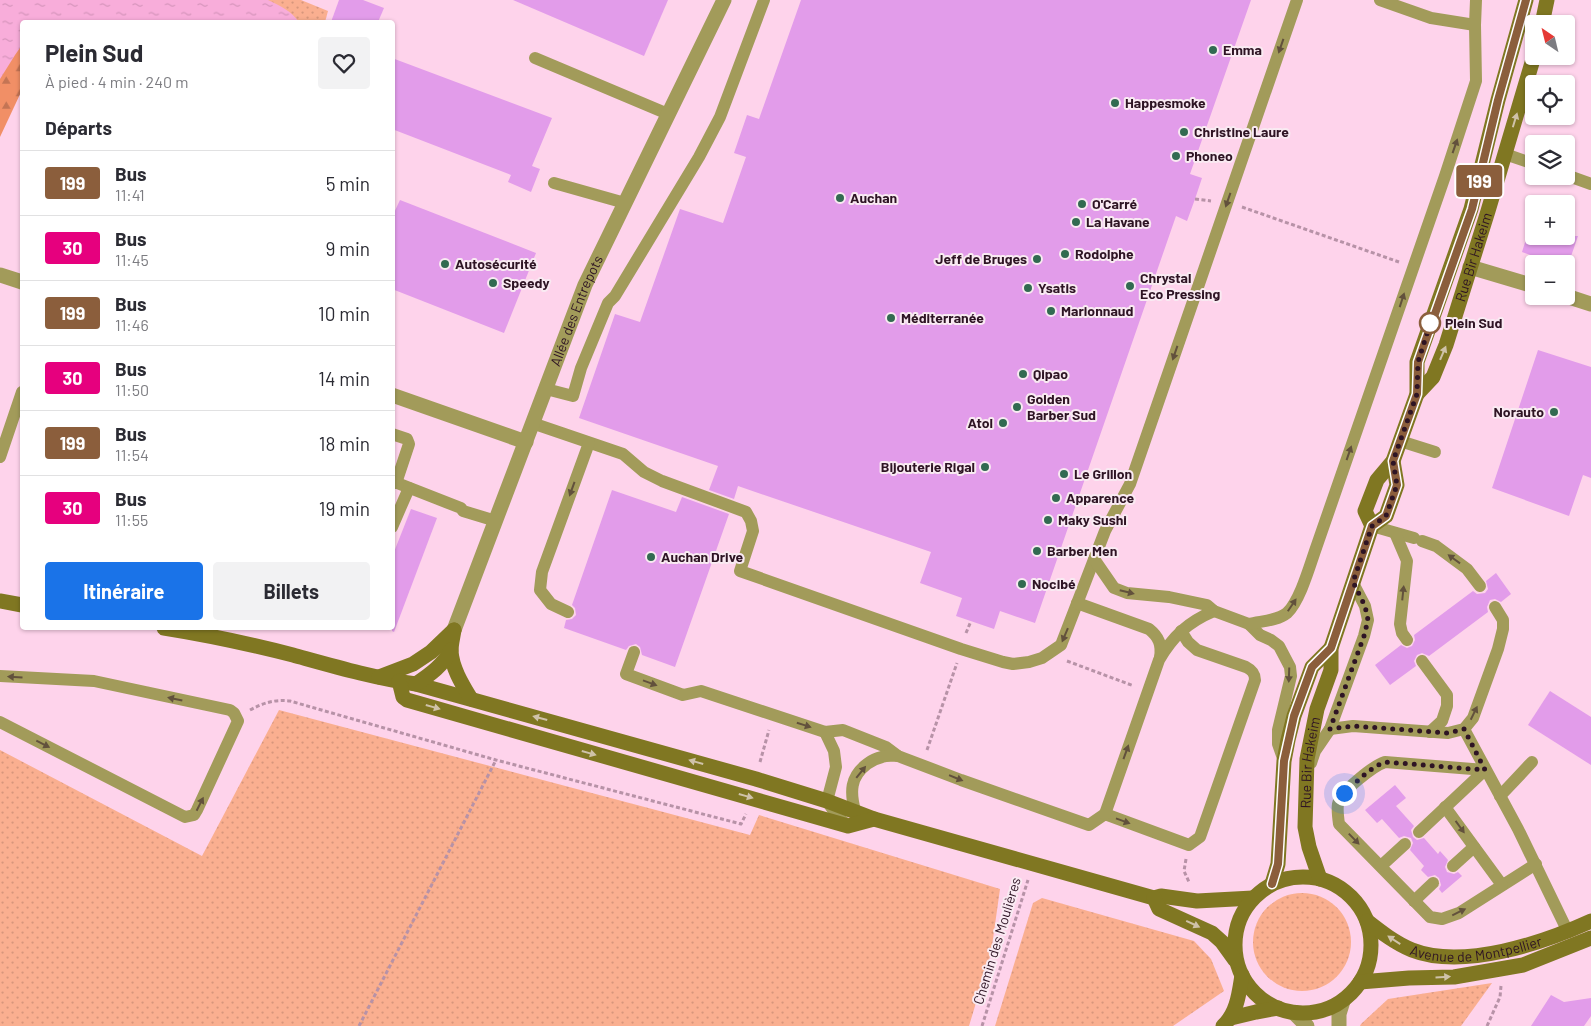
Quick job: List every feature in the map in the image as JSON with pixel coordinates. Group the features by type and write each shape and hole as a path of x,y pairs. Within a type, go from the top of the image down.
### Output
{"main road":[{"name":"Rue Bir Hakeim","path":"1372,526 1365,511 1378,480 1393,461 1417,394 1418,362 1472,209 1498,100 1526,0"},
{"path":"1544,15 1547,0"},
{"name":"Rue Bir Hakeim","path":"1417,394 1433,377 1446,345 1531,65"},
{"name":"Rue Bir Hakeim","path":"1320,879 1309,847 1305,827 1307,759 1317,709 1331,670 1331,648 1372,526 1386,516 1397,485 1393,461"},
{"path":"0,601 20,605"},
{"path":"177,630 266,648 471,699 756,779 827,801 874,819 1154,898 1161,896 1197,901 1253,898"},
{"path":"416,684 443,663 451,650 454,630"},
{"path":"379,677 412,664 431,652 454,630"},
{"name":"Rue Bir Hakeim","path":"1272,884 1278,864 1284,761 1294,716 1312,667 1331,648"},
{"path":"451,650 458,676 471,699"},
{"path":"399,681 403,697 407,700 848,826 874,819"},
{"path":"1154,898 1159,909 1212,933 1222,942 1239,969 1251,989 1263,1000 1278,1008 1294,1013 1311,1013 1328,1008 1352,992 1360,982 1369,963 1371,942 1367,921 1356,902 1340,888 1320,879 1304,877 1272,884 1253,898 1243,913 1237,929 1235,946 1239,969 1239,994 1227,1022"},
{"name":"Avenue de Montpellier","path":"1367,921 1396,943 1426,954 1459,957 1510,950 1568,932 1591,921"},
{"name":"Avenue de Montpellier","path":"1360,982 1454,977 1503,968 1523,964 1591,938"},
{"path":"1227,1022 1256,1012 1278,1008"}],"street":[{"name":"Allée des Entrepots","path":"454,630 585,285 724,0"},
{"path":"1470,267 1525,283"},
{"path":"0,275 20,281"},
{"path":"1575,299 1591,304"},
{"path":"395,396 526,442"},
{"path":"1339,1026 1338,1014 1342,1000"},
{"path":"1294,1013 1307,1026"}],"lane":[{"path":"546,389 573,396 581,368 608,303 615,296 686,178 720,117 764,0"},
{"path":"532,423 623,454 644,472 662,481 746,512 752,520 753,531 740,571 1003,662 1013,664 1042,658 1061,645 1104,530 1130,484 1296,0"},
{"path":"1380,0 1431,18 1475,25"},
{"path":"1249,624 1267,621 1287,612 1298,596 1316,548 1476,81 1476,0"},
{"path":"535,58 668,114"},
{"path":"1505,154 1525,161"},
{"path":"1575,179 1591,184"},
{"path":"554,183 625,203"},
{"path":"0,457 20,398"},
{"path":"395,435 407,439 409,444 395,479"},
{"path":"1400,441 1435,452"},
{"path":"568,612 551,604 540,590 542,572 589,443"},
{"path":"395,482 461,508 463,511 496,521"},
{"path":"395,520 409,488"},
{"path":"1372,526 1436,546 1467,570 1480,586"},
{"path":"1395,533 1406,561 1400,624 1402,633 1407,640"},
{"path":"1094,559 1114,588 1127,593 1184,599 1207,605 1214,611 1249,624 1260,635 1279,646 1290,667 1291,676 1278,730 1278,744 1284,761"},
{"path":"1306,782 1315,751 1330,729 1368,620 1365,606 1353,582"},
{"path":"634,652 626,674 683,696 701,691 825,732 844,730 886,747 898,756 1089,825 1104,814 1161,650 1156,634 1149,629 1077,603"},
{"path":"1330,729 1353,726 1448,733 1464,729 1473,718 1498,649 1503,629 1503,620 1494,607"},
{"path":"1159,660 1166,647 1181,630 1188,624 1214,611"},
{"path":"1104,814 1189,845 1200,837 1256,680 1252,670 1246,666 1197,650 1188,642 1181,630"},
{"path":"1422,661 1447,696 1447,706 1442,721 1430,732"},
{"path":"0,676 94,681 230,710 237,717 238,721 197,810 194,815 185,817 0,722"},
{"path":"1464,729 1518,828 1568,932"},
{"path":"825,732 834,751 836,767 827,801 837,816 848,826"},
{"path":"856,812 851,792 859,770 880,757 898,756"},
{"path":"1485,770 1385,762 1378,764 1344,793 1338,802 1339,824 1430,917 1442,918 1459,913 1536,864"},
{"path":"1500,796 1532,762"},
{"path":"1418,832 1485,770"},
{"path":"1446,807 1502,885"},
{"path":"1381,866 1405,844"},
{"path":"1453,866 1474,847"},
{"path":"1414,901 1433,883"}],"path":[{"path":"1195,199 1227,202 1400,263"},
{"path":"922,764 971,621"},
{"path":"1048,654 1148,691"},
{"path":"237,717 264,703 283,700 290,701 496,760 741,824 751,798"},
{"path":"756,779 769,728 777,716"},
{"path":"359,1026 496,760"},
{"name":"Chemin des Moulières","path":"982,1026 1033,863"},
{"path":"1184,871 1189,882"},
{"path":"1486,1026 1500,997 1503,968"}],"shaded area":[{"path":"245,0 301,0 328,11 326,20 283,20"},
{"path":"279,710 750,835 759,815 1000,889 991,953 969,1026 0,1026 0,750 202,856"},
{"path":"1302,893 1321,897 1336,908 1347,923 1351,942 1347,961 1336,976 1321,987 1302,991 1283,987 1268,976 1257,961 1253,942 1257,923 1268,908 1283,897"},
{"path":"1042,898 1194,941 1211,959 1224,991 1173,1026 995,1026 1033,903"},
{"path":"1492,983 1461,1026 1360,1026 1388,999"}],"green space":[{"path":"20,28 20,94 0,137 0,56"}],"water":[{"path":"0,0 268,0 285,9 297,20 20,20 20,48 0,79"}],"building":[{"path":"339,0 363,0 384,8 379,20 332,20"},
{"path":"513,0 668,0 644,56"},
{"name":"Méditerranée","path":"801,0 1251,0 1190,174 1202,178 1195,199 1187,221 1176,216 1035,623 1000,611 994,629 956,616 962,598 920,583 931,552 738,486 734,499 709,490 718,466 579,418 615,314 640,322 680,209 723,223 746,157 734,153 747,115 759,119"},
{"path":"395,59 552,118 532,166 540,169 531,192 508,182 511,175 395,130"},
{"path":"400,200 536,253 504,333 395,290 395,211"},
{"path":"1525,242 1525,245 1575,245 1571,255 1530,255 1522,252"},
{"name":"Norauto","path":"1538,350 1591,367 1591,478 1583,475 1569,516 1492,488"},
{"name":"Auchan Drive","path":"612,490 676,512 682,497 729,514 675,667 642,655 640,647 636,644 629,646 626,650 564,628 566,620 572,619 576,615 575,608 572,605"},
{"path":"411,509 437,518 395,629 395,549"},
{"path":"1496,573 1511,594 1501,602 1495,599 1490,600 1487,607 1488,612 1429,656 1422,653 1417,655 1414,661 1416,666 1390,685 1375,665 1401,645 1407,648 1412,646 1415,640 1414,635 1473,591 1477,594 1485,593 1488,589 1486,581"},
{"path":"1550,691 1591,717 1591,765 1528,725"},
{"path":"1395,785 1406,798 1396,806 1414,826 1411,830 1413,837 1417,840 1424,838 1438,854 1440,851 1448,860 1445,867 1447,872 1454,874 1458,872 1462,876 1442,893 1439,889 1441,885 1439,878 1435,875 1428,877 1421,870 1424,866 1410,850 1413,843 1411,838 1404,836 1399,838 1382,819 1377,823 1365,810"},
{"path":"1551,995 1564,1002 1591,998 1591,1016 1584,1026 1531,1026"}],"bus line":[{"name":"199","path":"1272,884 1278,864 1284,761 1294,716 1312,667 1331,648 1372,526 1386,516 1397,485 1393,461 1417,394 1418,362 1472,209 1498,100 1526,0"}],"place":[{"name":"Emma","path":"1213,50"},
{"name":"Happesmoke","path":"1115,103"},
{"name":"Christine Laure","path":"1184,132"},
{"name":"Phoneo","path":"1176,156"},
{"name":"Auchan","path":"840,198"},
{"name":"O'Carré","path":"1082,204"},
{"name":"La Havane","path":"1076,222"},
{"name":"Rodolphe","path":"1065,254"},
{"name":"Jeff de Bruges","path":"1037,259"},
{"name":"Autosécurité","path":"445,264"},
{"name":"Speedy","path":"493,283"},
{"name":"Chrystal Eco Pressing","path":"1130,286"},
{"name":"Ysatis","path":"1028,288"},
{"name":"Marionnaud","path":"1051,311"},
{"name":"Méditerranée","path":"891,318"},
{"name":"Plein Sud","path":"1430,323"},
{"name":"Qipao","path":"1023,374"},
{"name":"Golden Barber Sud","path":"1017,407"},
{"name":"Norauto","path":"1554,412"},
{"name":"Atol","path":"1003,423"},
{"name":"Bijouterie Rigal","path":"985,467"},
{"name":"Le Grillon","path":"1064,474"},
{"name":"Apparence","path":"1056,498"},
{"name":"Maky Sushi","path":"1048,520"},
{"name":"Barber Men","path":"1037,551"},
{"name":"Auchan Drive","path":"651,557"},
{"name":"Nocibé","path":"1022,584"}],"route":[{"path":"1344,793 1378,764 1385,762 1485,770 1464,729 1448,733 1353,726 1330,729 1368,620 1365,606 1353,582 1372,526 1386,516 1397,485 1393,461 1417,394 1418,362 1431,321 1430,323"}]}
